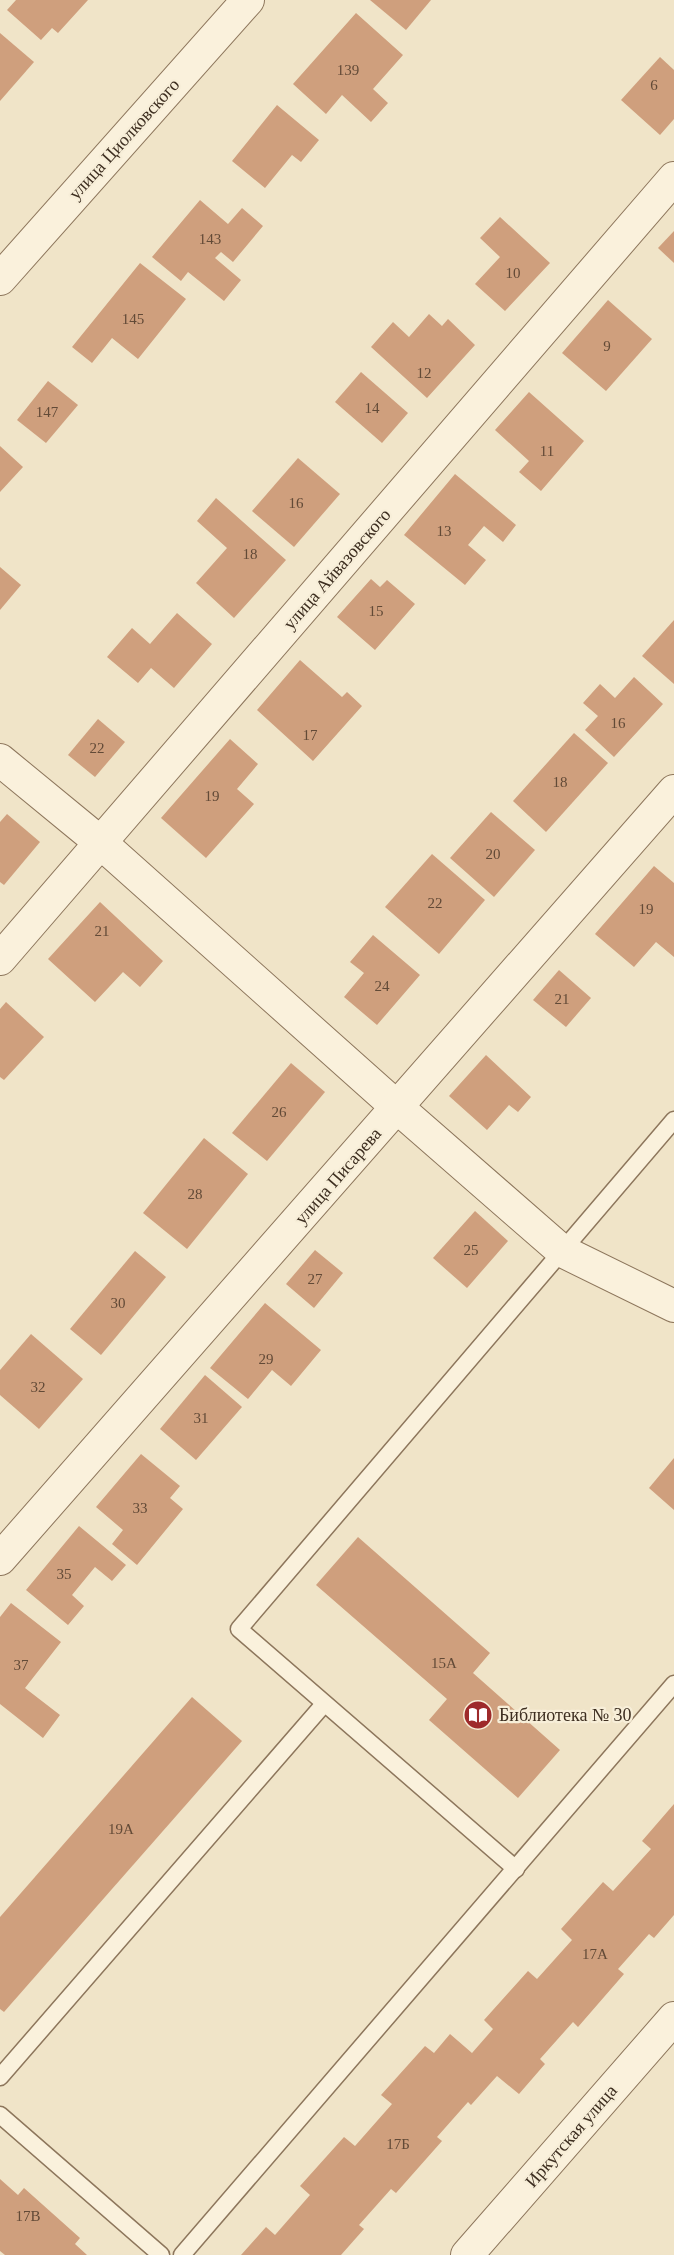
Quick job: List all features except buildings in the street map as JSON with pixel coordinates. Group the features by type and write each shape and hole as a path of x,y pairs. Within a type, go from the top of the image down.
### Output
{"street":[{"name":"улица Циолковского","path":"0,279 248,0"},
{"name":"улица Айвазовского","path":"0,959 674,178"},
{"path":"0,760 101,843 562,1251 674,1306"},
{"name":"улица Писарева","path":"0,1559 674,791"},
{"name":"Иркутская улица","path":"467,2255 674,2018"}],"lane":[{"path":"516,1869 239,1629 674,1120"},
{"path":"182,2255 674,1684"},
{"path":"0,2077 324,1704"},
{"path":"0,2115 161,2255"}],"place":[{"name":"Библиотека № 30","path":"478,1715"}]}
